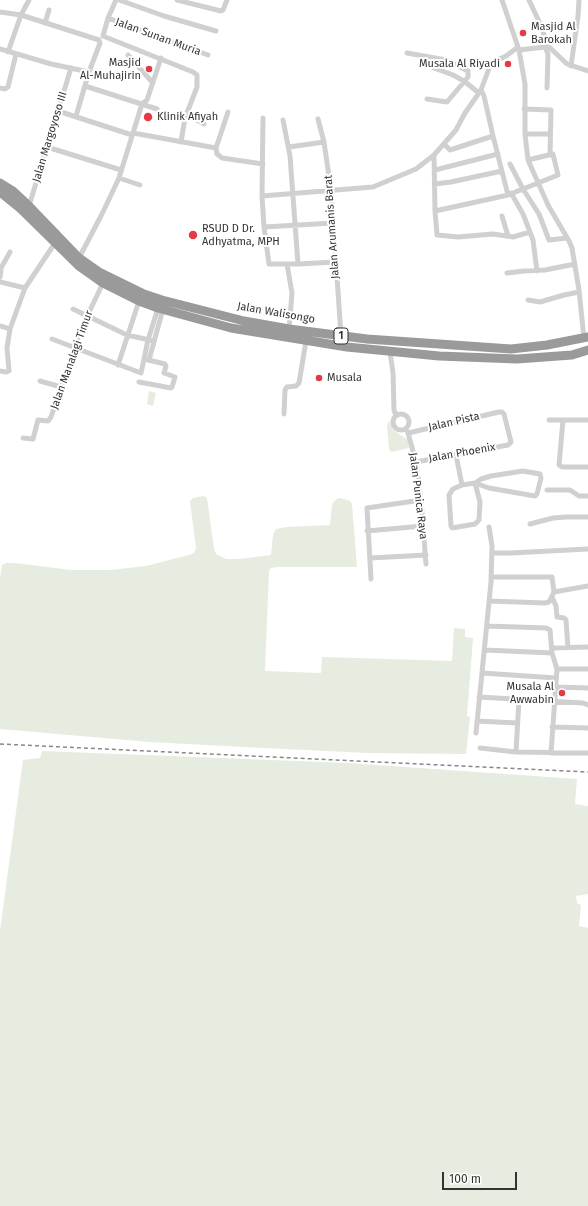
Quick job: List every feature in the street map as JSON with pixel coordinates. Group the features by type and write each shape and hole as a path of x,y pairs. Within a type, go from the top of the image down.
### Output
{"highway":[{"name":"Jalan Walisongo","path":"0,182 13,191 29,206 79,258 99,272 144,294 162,300 244,320 289,329 367,339 511,349 547,345 586,338"},
{"name":"Jalan Walisongo","path":"0,192 21,208 79,266 103,283 138,301 231,328 306,341 390,352 440,356 517,359 572,354 588,350"},
{"path":"440,344 440,356"}],"street":[{"path":"8,52 21,15 29,0"},
{"path":"181,142 186,114 197,87 197,75 161,58 103,36 108,18 117,0 216,32"},
{"path":"177,0 220,11 223,10 227,0"},
{"path":"502,0 519,49 525,84 524,109 528,160 548,205 572,248 586,338"},
{"path":"530,0 542,28 547,45 567,64 588,72"},
{"path":"571,66 579,0"},
{"path":"45,23 49,10"},
{"path":"0,12 21,15 99,40 100,43 89,72 76,116"},
{"name":"Jalan Sunan Muria","path":"108,18 208,55"},
{"path":"262,196 377,186 416,169 434,155 456,130 465,113 480,92 491,63 519,49 545,46 548,54 547,88"},
{"path":"0,49 89,72"},
{"path":"407,53 446,60 468,71 469,74 464,82 447,102 427,98"},
{"path":"0,88 5,89 8,87 16,54"},
{"path":"128,54 152,83"},
{"path":"79,258 102,214 122,170 142,104 147,100 161,58"},
{"name":"Jalan Margoyoso III","path":"29,206 71,68"},
{"path":"434,68 452,75 484,96 502,171 510,194 522,211 533,240 537,271"},
{"path":"85,86 157,108"},
{"path":"524,109 551,110 549,134 550,154"},
{"path":"58,111 132,134 216,148"},
{"path":"228,112 216,148 217,154 222,158 263,164"},
{"path":"186,114 204,124"},
{"path":"263,118 262,196 264,227 269,262 271,264 336,262"},
{"name":"Jalan Arumanis Barat","path":"318,119 324,142 331,190 341,335"},
{"path":"283,120 289,147 298,264"},
{"path":"525,134 549,134"},
{"path":"444,144 450,150 494,136"},
{"path":"289,147 324,142"},
{"path":"47,147 122,170"},
{"path":"435,170 498,154"},
{"path":"528,160 550,154"},
{"path":"435,211 510,194 558,174 553,154 550,154"},
{"path":"434,155 437,235 458,237 493,234 513,237 530,232"},
{"path":"510,164 523,189 539,214 549,240 567,238"},
{"path":"435,184 502,171"},
{"path":"118,178 140,185"},
{"path":"502,216 508,236"},
{"path":"264,227 333,223"},
{"path":"0,370 6,372 9,371 7,348 10,329 25,288 55,243"},
{"path":"0,277 0,268 10,252"},
{"path":"288,264 292,292 289,329"},
{"path":"508,273 524,270 545,270 575,264"},
{"path":"0,282 25,288"},
{"name":"Jalan Manalagi Timur","path":"23,438 33,439 38,420 49,420 74,347 103,283"},
{"path":"528,300 540,302 579,292"},
{"path":"118,365 138,301"},
{"path":"146,360 148,340 161,308"},
{"path":"52,339 141,373 154,341 161,308"},
{"path":"74,309 127,335 154,341"},
{"path":"0,326 10,329"},
{"path":"284,414 285,390 287,387 296,386 299,383 306,341"},
{"path":"390,352 393,373 394,410 396,415"},
{"path":"139,382 172,387 175,376 164,373 166,365 146,360"},
{"path":"40,381 61,387"},
{"name":"Jalan Pista","path":"407,431 502,412 504,414 511,442 508,445"},
{"path":"402,414 408,417 409,424 407,431 399,430 394,427 392,421 396,415 402,414"},
{"path":"549,420 588,420"},
{"path":"563,420 559,465 562,467 588,467"},
{"name":"Jalan Punica Raya","path":"407,431 416,462 421,500 426,564"},
{"name":"Jalan Phoenix","path":"416,462 508,445"},
{"path":"457,454 463,485"},
{"path":"475,483 480,502 479,520 475,524 454,528 450,526 449,495 453,489 463,485 475,483 481,479 491,476 523,471 540,474 541,478 537,494 535,496 489,488 475,483"},
{"path":"547,490 570,490 579,496 588,496"},
{"path":"371,579 367,531 367,508 421,500"},
{"path":"530,524 566,516 588,517"},
{"path":"367,531 423,526"},
{"path":"476,733 491,577 492,553 489,527"},
{"path":"492,553 588,549"},
{"path":"370,558 426,555"},
{"path":"491,577 552,577 553,595 557,617 564,618 566,620 568,648"},
{"path":"489,602 546,604 553,595 588,586"},
{"path":"487,626 549,629 551,634 552,651 557,669 552,727 552,753"},
{"path":"485,650 552,651 568,648 588,647"},
{"path":"557,669 588,669"},
{"path":"482,673 556,678"},
{"path":"556,687 588,688"},
{"path":"479,697 583,703 588,705"},
{"path":"516,752 519,699"},
{"path":"477,721 517,723"},
{"path":"552,727 588,728"},
{"path":"480,748 516,752 588,754"}],"shaded area":[{"path":"149,391 156,393 153,406 147,404"},
{"path":"389,420 393,430 408,440 409,448 391,452 389,449 387,426"},
{"path":"204,496 207,498 214,549 216,554 226,559 271,555 273,535 276,529 330,525 332,505 334,501 339,498 350,501 352,504 357,567 277,567 271,568 269,571 265,671 321,673 322,657 452,661 454,628 465,629 465,637 473,638 467,716 470,717 466,754 367,753 150,742 0,729 0,579 2,565 6,563 15,563 71,570 110,570 146,566 189,555 194,553 196,548 190,501 193,498"},
{"path":"42,751 348,763 577,779 575,804 588,806 588,894 576,896 577,903 581,905 579,926 588,928 588,1206 0,1206 0,931 23,760 40,758"}],"railway":[{"path":"0,744 588,772"}],"place":[{"name":"Masjid Al Barokah","path":"523,33"},
{"name":"Musala Al Riyadi","path":"508,64"},
{"name":"Masjid Al-Muhajirin","path":"149,69"},
{"name":"Klinik Afiyah","path":"148,117"},
{"name":"RSUD D Dr. Adhyatma, MPH","path":"193,235"},
{"name":"Musala","path":"319,378"},
{"name":"Musala Al Awwabin","path":"562,693"}]}
